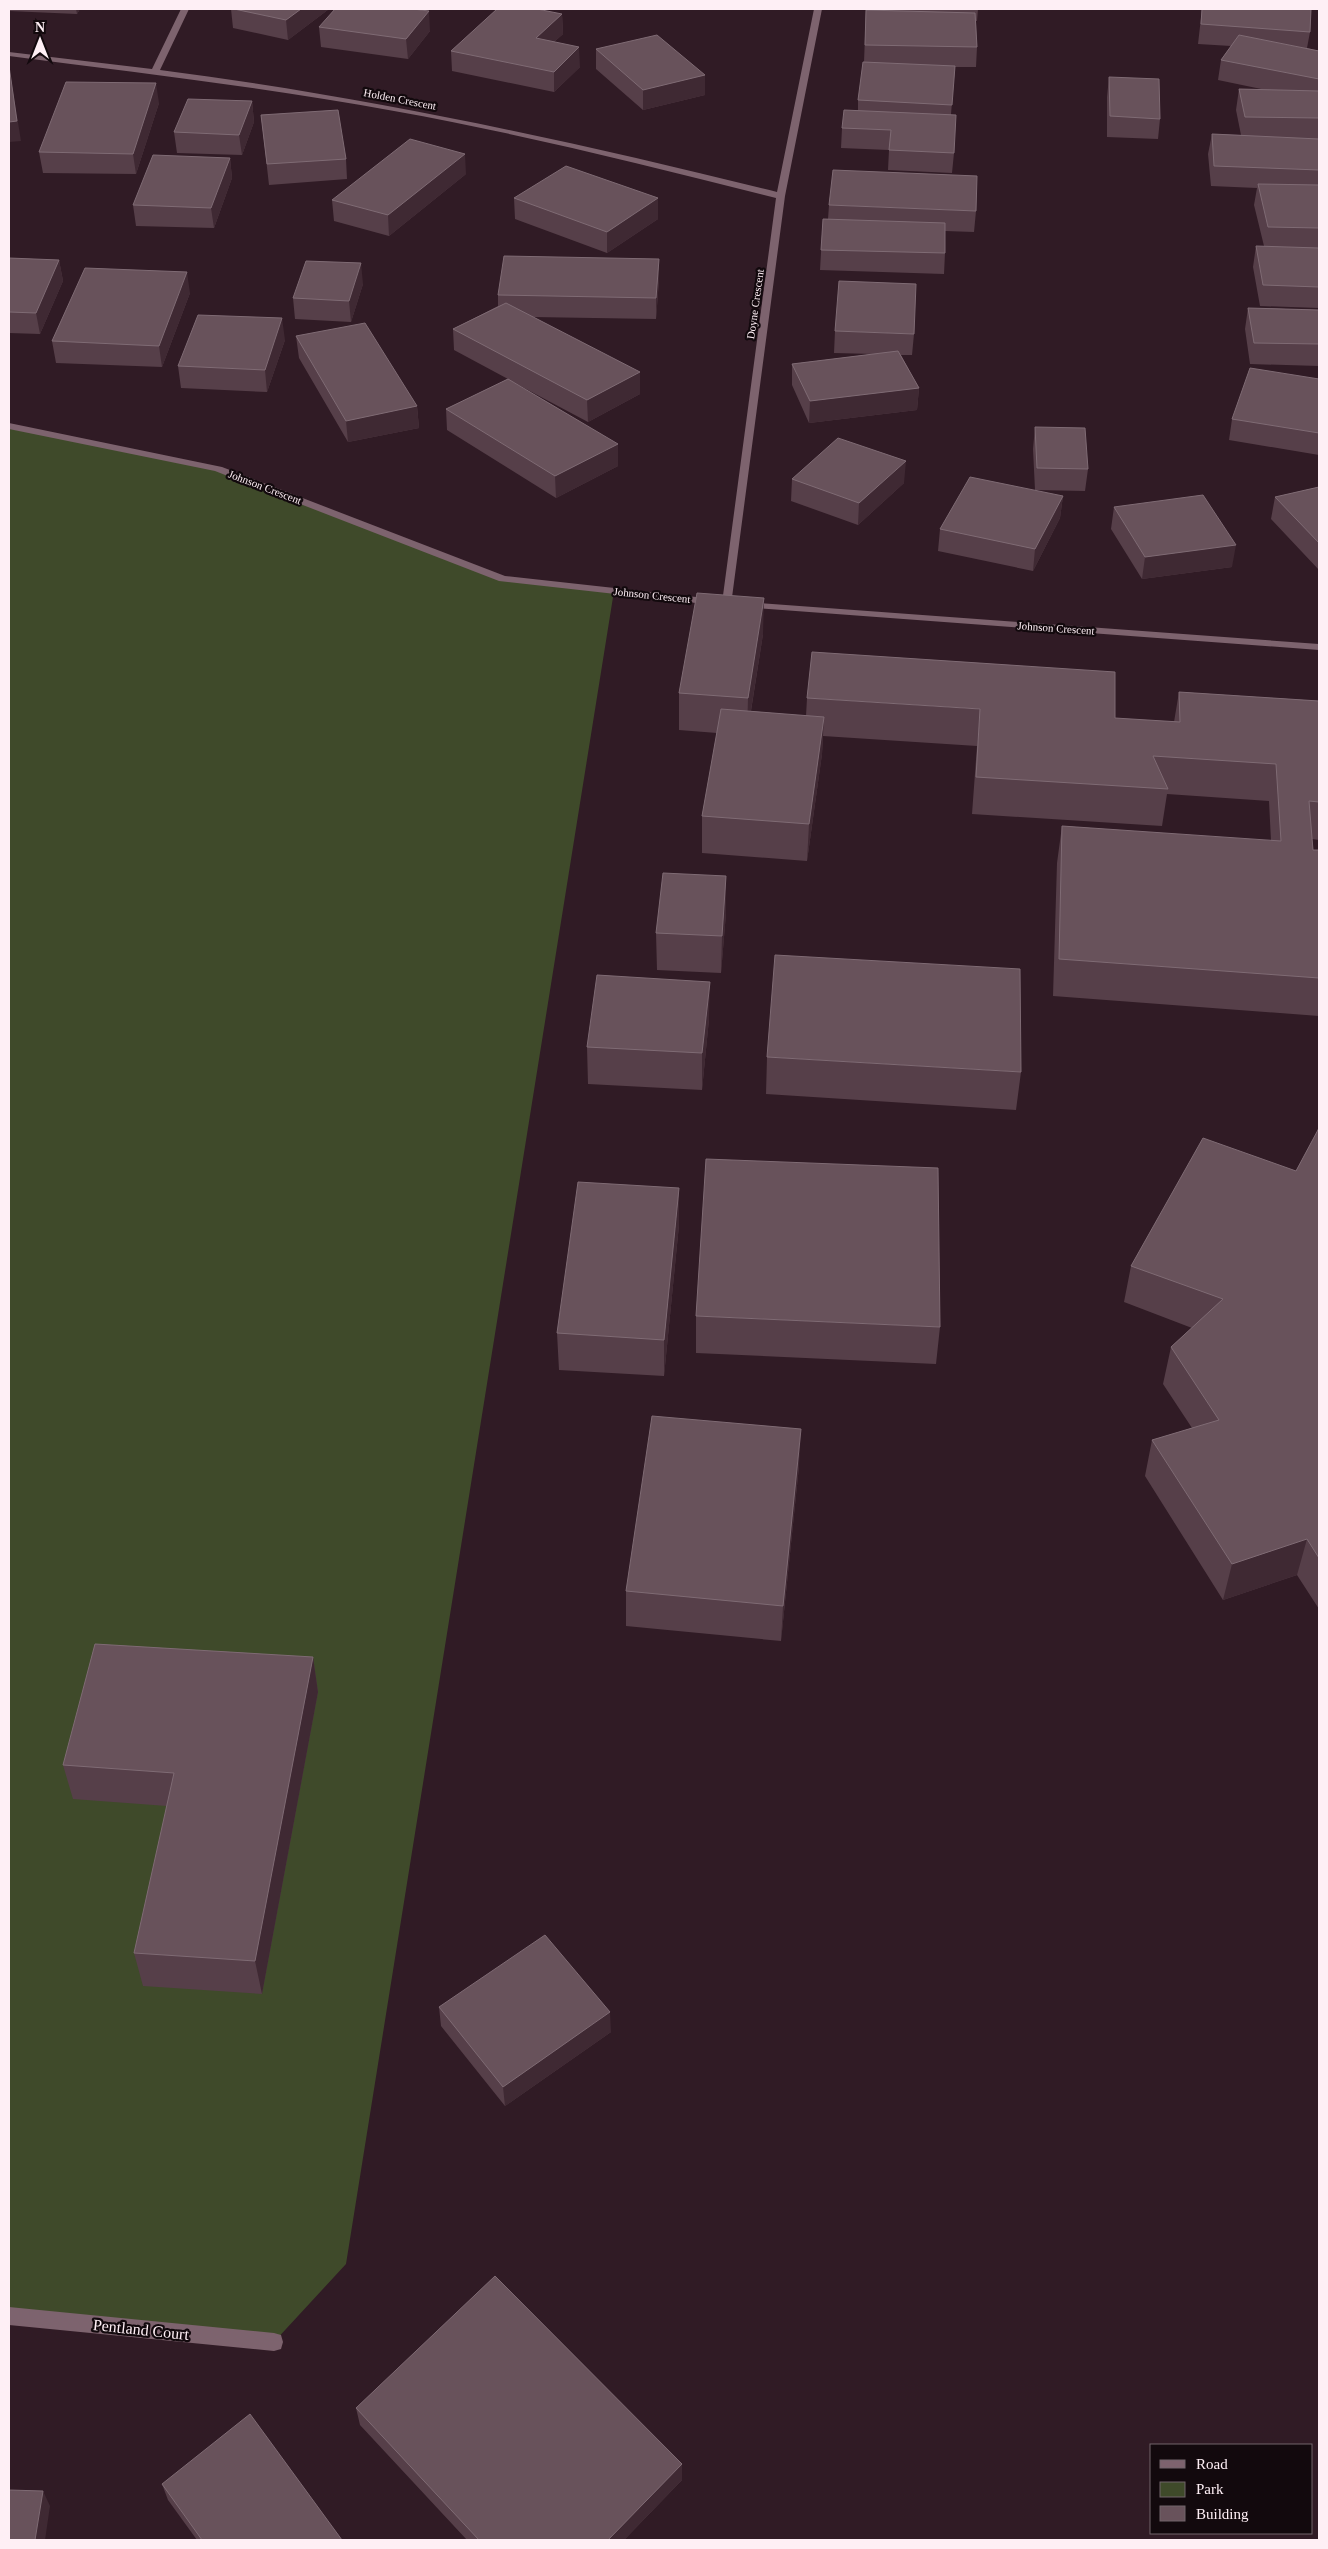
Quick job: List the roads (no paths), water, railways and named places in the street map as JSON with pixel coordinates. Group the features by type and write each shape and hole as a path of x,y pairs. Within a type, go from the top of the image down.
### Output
{"street":[{"path":"154,71 186,9"},
{"name":"Doyne Crescent","path":"726,603 781,196 818,9"},
{"name":"Holden Crescent","path":"9,54 154,71 338,98 581,146 781,196"},
{"name":"Johnson Crescent","path":"9,426 218,470 503,579 726,603 1319,647"},
{"name":"Pentland Court","path":"9,2316 274,2342"}]}
